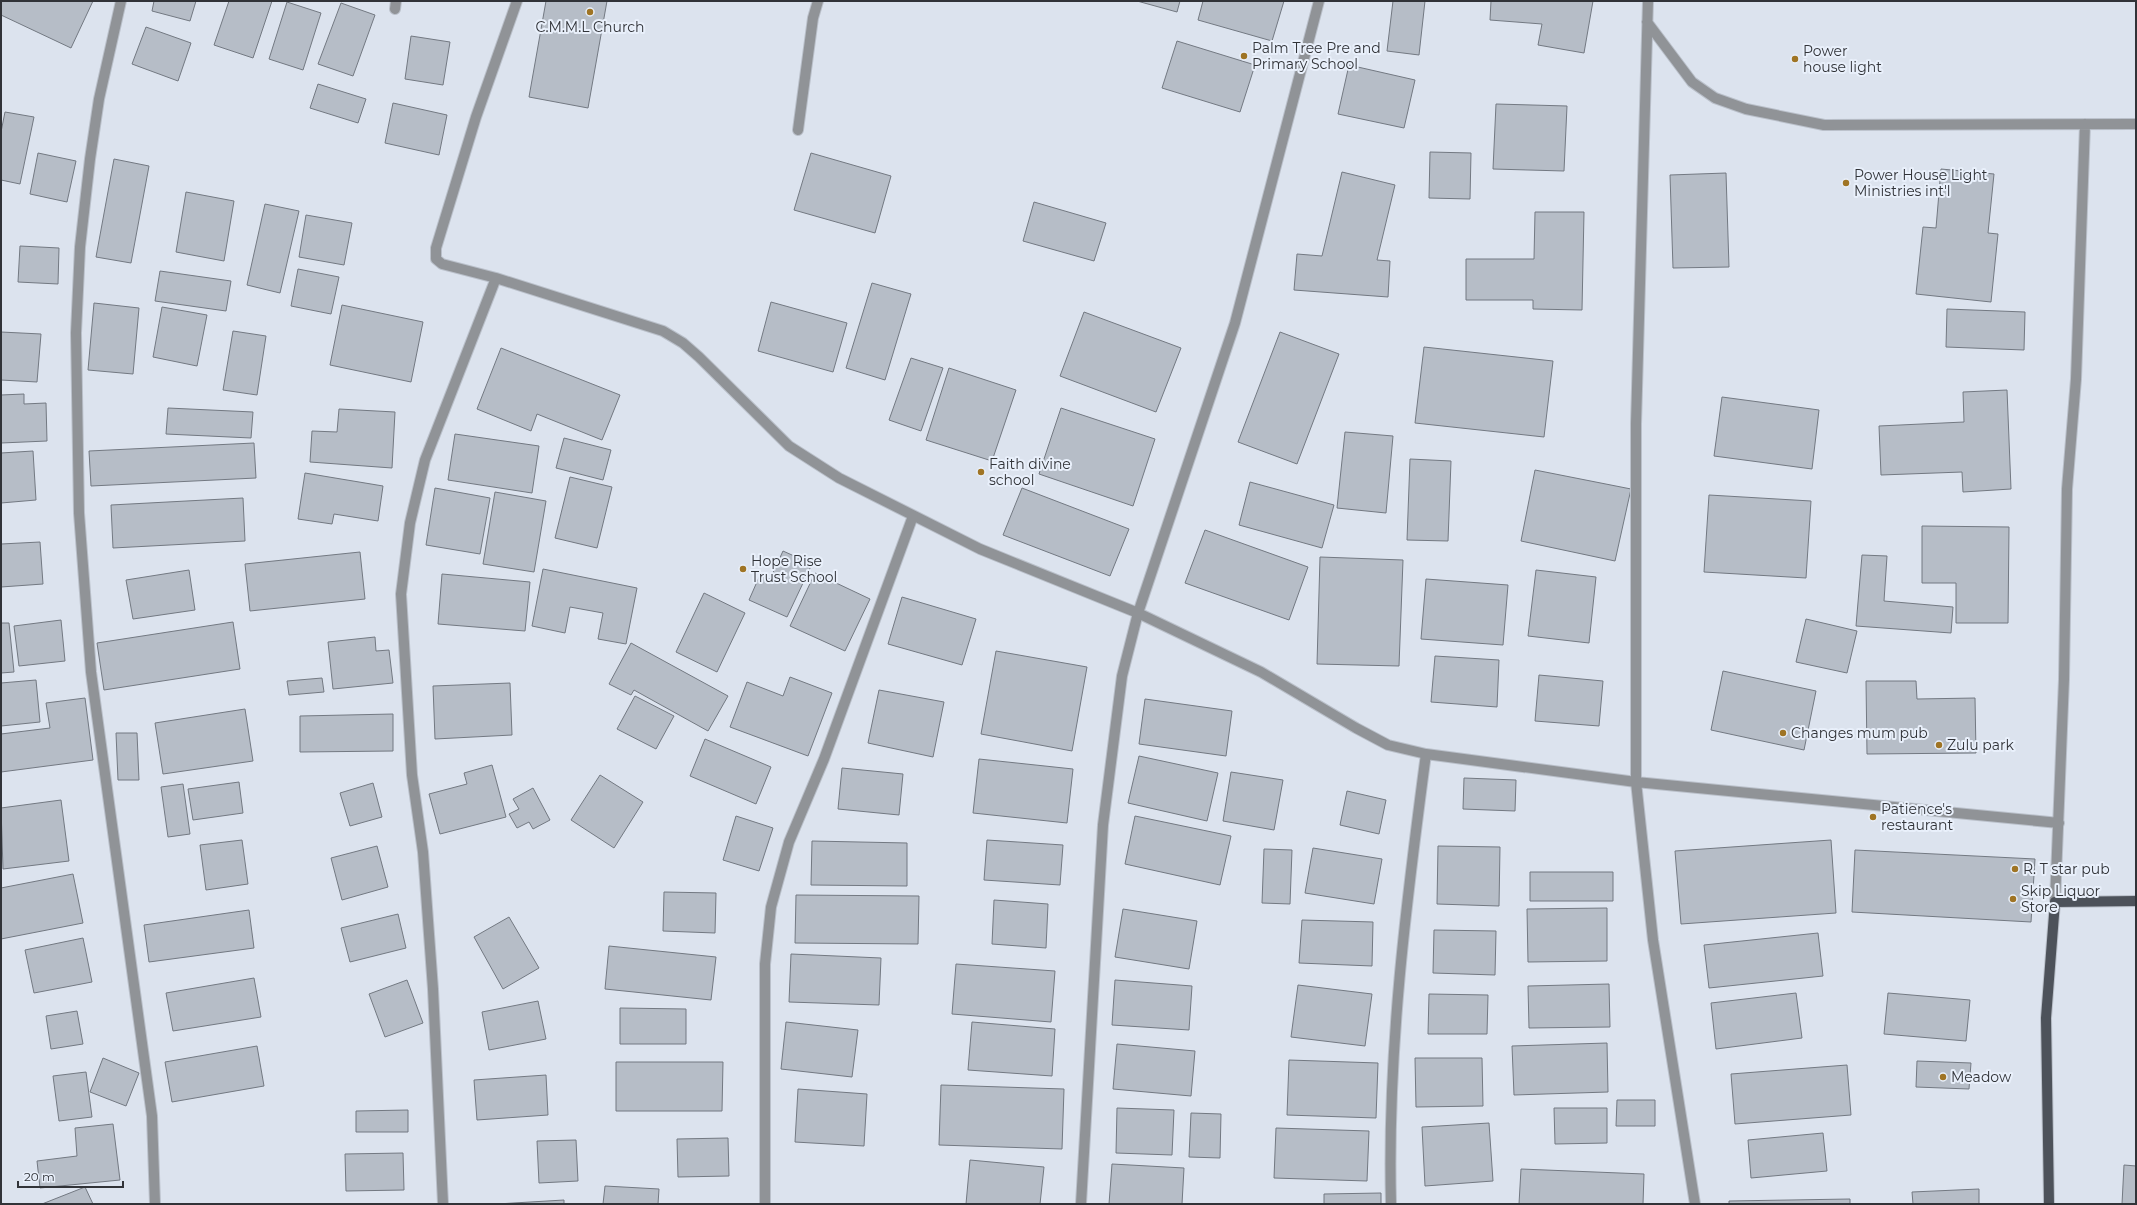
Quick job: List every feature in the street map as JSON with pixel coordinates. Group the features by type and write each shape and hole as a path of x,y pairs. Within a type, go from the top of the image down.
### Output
{"main road":[{"path":"2049,1204 2046,1018 2055,902 2136,901"}],"street":[{"path":"121,1 99,99 90,159 80,247 76,333 78,514 91,672 152,1116 155,1204"},
{"path":"517,1 476,117 436,248 436,259 442,264 496,278 663,330 683,343 700,357 789,446 839,478 980,549 1138,613 1261,672 1356,728 1388,745 1426,754 1636,782 2059,823"},
{"path":"798,130 813,18 818,1"},
{"path":"1081,1204 1103,825 1122,676 1138,613 1235,323 1319,1"},
{"path":"1648,1 1636,424 1636,782 1653,940 1695,1204"},
{"path":"1647,22 1692,82 1715,98 1746,109 1824,125 2136,124"},
{"path":"2055,902 2064,671 2067,489 2076,379 2085,124"},
{"path":"443,1204 433,989 423,852 412,775 402,594 410,523 425,460 496,278"},
{"path":"765,1204 764,964 771,907 789,842 824,759 913,516"},
{"path":"1391,1204 1389,1136 1400,959 1426,754"}],"building":[{"path":"1,1 93,1 71,48 1,15"},
{"path":"154,1 196,1 190,21 152,11"},
{"path":"229,1 272,1 253,58 214,45"},
{"path":"546,1 607,1 588,108 529,97"},
{"path":"1137,1 1180,1 1177,12"},
{"path":"1203,1 1284,1 1272,41 1198,20"},
{"path":"1393,1 1425,1 1419,55 1387,51"},
{"path":"1491,1 1593,1 1584,53 1538,45 1542,24 1490,20"},
{"path":"287,2 321,13 303,70 269,59"},
{"path":"341,3 375,15 353,76 318,64"},
{"path":"146,27 191,43 178,81 132,64"},
{"path":"411,36 450,42 443,85 405,79"},
{"path":"1177,41 1255,65 1240,112 1162,88"},
{"path":"1349,65 1415,80 1404,128 1338,114"},
{"path":"318,84 366,99 358,123 310,108"},
{"path":"393,103 447,115 439,155 385,143"},
{"path":"1496,104 1567,106 1564,171 1493,169"},
{"path":"5,112 34,117 20,184 1,180 1,132"},
{"path":"1430,152 1471,153 1470,199 1429,198"},
{"path":"38,153 76,161 67,202 30,194"},
{"path":"811,153 891,176 875,233 794,210"},
{"path":"114,159 149,166 131,263 96,257"},
{"path":"1941,169 1994,174 1988,233 1998,234 1991,302 1916,294 1923,227 1936,228"},
{"path":"1342,172 1395,185 1377,260 1390,261 1388,297 1294,290 1297,254 1322,256"},
{"path":"1726,173 1729,267 1673,268 1670,175"},
{"path":"186,192 234,201 224,261 176,252"},
{"path":"1034,202 1106,223 1094,261 1023,241"},
{"path":"265,204 299,211 280,293 247,285"},
{"path":"1535,212 1584,212 1582,310 1533,309 1533,300 1466,300 1466,259 1534,259"},
{"path":"306,215 352,223 344,265 299,257"},
{"path":"20,246 59,248 58,284 18,282"},
{"path":"298,269 339,277 331,314 291,306"},
{"path":"160,271 231,281 226,311 155,301"},
{"path":"872,283 911,294 885,380 846,368"},
{"path":"771,302 847,323 833,372 758,351"},
{"path":"94,303 139,308 133,374 88,370"},
{"path":"342,305 423,322 411,382 330,365"},
{"path":"162,307 207,315 197,366 153,357"},
{"path":"1947,309 2025,312 2024,350 1946,347"},
{"path":"1084,312 1181,348 1156,412 1060,376"},
{"path":"233,331 266,336 257,395 223,390"},
{"path":"1,332 41,334 37,382 1,380"},
{"path":"1280,332 1339,354 1297,464 1238,442"},
{"path":"1424,347 1553,361 1544,437 1415,423"},
{"path":"501,348 620,395 602,440 537,414 531,431 477,409"},
{"path":"911,358 943,368 921,431 889,420"},
{"path":"949,368 1016,390 992,461 926,440"},
{"path":"2007,390 2011,489 1963,492 1962,472 1881,475 1879,426 1964,422 1963,392"},
{"path":"24,394 24,404 46,403 47,441 1,443 1,395"},
{"path":"1722,397 1819,410 1812,469 1714,456"},
{"path":"168,408 253,412 251,438 166,434"},
{"path":"1061,408 1155,439 1133,506 1039,474"},
{"path":"339,409 395,412 392,468 310,462 312,431 337,432"},
{"path":"1345,432 1393,436 1386,513 1337,508"},
{"path":"455,434 539,446 532,493 448,480"},
{"path":"564,438 611,450 603,480 556,468"},
{"path":"254,443 256,478 91,486 89,451"},
{"path":"33,451 36,500 1,503 1,453"},
{"path":"1410,459 1451,461 1448,541 1407,540"},
{"path":"1535,470 1631,489 1615,561 1521,541"},
{"path":"305,473 383,486 378,521 334,514 332,524 298,519"},
{"path":"570,477 612,487 597,548 555,538"},
{"path":"1250,482 1334,505 1322,548 1239,525"},
{"path":"435,488 490,498 480,554 426,545"},
{"path":"1022,488 1129,529 1110,576 1003,535"},
{"path":"495,492 546,501 534,572 483,564"},
{"path":"1709,495 1811,501 1806,578 1704,572"},
{"path":"243,498 245,541 113,548 111,505"},
{"path":"1922,526 2009,527 2008,623 1956,623 1956,583 1922,583"},
{"path":"1205,530 1308,567 1289,620 1185,583"},
{"path":"40,542 43,584 1,587 1,544"},
{"path":"783,551 812,564 787,617 749,600 760,575 770,579"},
{"path":"360,552 365,599 250,611 245,564"},
{"path":"1862,555 1887,556 1884,601 1953,607 1951,633 1856,626"},
{"path":"1320,557 1403,560 1399,666 1317,664"},
{"path":"543,569 637,588 626,644 598,639 603,613 570,607 565,633 532,626"},
{"path":"189,570 195,610 133,619 126,580"},
{"path":"1536,570 1596,577 1589,643 1528,636"},
{"path":"815,573 870,599 845,651 790,626"},
{"path":"442,574 530,582 525,631 438,624"},
{"path":"1426,579 1508,585 1503,645 1421,639"},
{"path":"704,593 745,613 717,672 676,652"},
{"path":"902,597 976,619 962,665 888,644"},
{"path":"1806,619 1857,631 1847,673 1796,662"},
{"path":"61,620 65,661 19,666 14,626"},
{"path":"233,622 240,669 104,690 97,643"},
{"path":"1,623 9,623 14,672 1,673"},
{"path":"375,637 376,651 389,650 393,683 333,689 328,642"},
{"path":"631,643 728,696 708,731 634,690 631,695 609,684"},
{"path":"996,651 1087,667 1072,751 981,734"},
{"path":"1435,656 1499,660 1497,707 1431,702"},
{"path":"1723,671 1816,691 1804,750 1711,730"},
{"path":"1539,675 1603,681 1599,726 1535,721"},
{"path":"790,677 832,693 808,756 730,727 747,682 783,696"},
{"path":"322,678 324,692 289,695 287,681"},
{"path":"36,680 40,722 1,726 1,683"},
{"path":"1866,681 1916,681 1917,699 1975,698 1976,753 1867,754"},
{"path":"510,683 512,735 435,739 433,686"},
{"path":"879,690 944,702 933,757 868,743"},
{"path":"635,696 674,716 656,749 617,729"},
{"path":"85,698 93,760 1,772 1,734 50,728 46,703"},
{"path":"1145,699 1232,711 1226,756 1139,744"},
{"path":"245,709 253,761 163,774 155,723"},
{"path":"393,714 393,751 300,752 300,716"},
{"path":"116,733 137,733 139,780 118,780"},
{"path":"705,739 771,767 756,804 690,776"},
{"path":"1139,756 1218,773 1207,821 1128,803"},
{"path":"979,759 1073,769 1067,823 973,813"},
{"path":"492,765 506,817 440,834 429,794 467,784 464,773"},
{"path":"842,768 903,774 899,815 838,809"},
{"path":"1231,772 1283,780 1274,830 1223,821"},
{"path":"600,775 643,802 614,848 571,820"},
{"path":"1464,778 1516,780 1515,811 1463,809"},
{"path":"239,782 243,813 193,820 188,789"},
{"path":"373,783 382,817 350,826 340,793"},
{"path":"183,784 190,834 168,837 161,787"},
{"path":"533,788 550,820 533,829 529,822 517,828 509,814 519,809 513,799"},
{"path":"1347,791 1386,800 1379,834 1340,825"},
{"path":"61,800 69,861 3,869 1,808"},
{"path":"736,816 773,828 759,871 723,860"},
{"path":"1135,816 1231,836 1220,885 1125,864"},
{"path":"242,840 248,884 206,890 200,845"},
{"path":"987,840 1063,845 1060,885 984,880"},
{"path":"1831,840 1836,913 1681,924 1675,851"},
{"path":"812,841 907,843 907,886 811,885"},
{"path":"377,846 388,887 342,900 331,858"},
{"path":"1438,846 1500,847 1499,906 1437,904"},
{"path":"1313,848 1382,859 1374,904 1305,893"},
{"path":"1264,849 1292,850 1290,904 1262,903"},
{"path":"1855,850 2035,859 2031,922 1852,912"},
{"path":"1530,872 1613,872 1613,901 1530,901"},
{"path":"73,874 83,923 1,939 1,888"},
{"path":"664,892 716,893 715,933 663,931"},
{"path":"796,895 919,896 918,944 795,943"},
{"path":"994,900 1048,904 1046,948 992,944"},
{"path":"1607,908 1607,961 1528,962 1527,909"},
{"path":"1123,909 1197,921 1189,969 1115,957"},
{"path":"249,910 254,948 149,962 144,925"},
{"path":"398,914 406,948 350,962 341,928"},
{"path":"509,917 539,968 503,989 474,937"},
{"path":"1302,920 1373,922 1372,966 1299,963"},
{"path":"1434,930 1496,931 1495,975 1433,973"},
{"path":"1818,933 1823,976 1709,988 1704,945"},
{"path":"83,938 92,982 34,993 25,950"},
{"path":"609,946 716,957 711,1000 605,989"},
{"path":"791,954 881,958 879,1005 789,1002"},
{"path":"956,964 1055,971 1051,1022 952,1014"},
{"path":"254,978 261,1017 173,1031 166,993"},
{"path":"407,980 423,1023 385,1037 369,994"},
{"path":"1115,980 1192,986 1189,1030 1112,1025"},
{"path":"1609,984 1610,1027 1529,1028 1528,986"},
{"path":"1298,985 1372,994 1365,1046 1291,1037"},
{"path":"1796,993 1802,1038 1716,1049 1711,1003"},
{"path":"1888,993 1970,1000 1966,1041 1884,1034"},
{"path":"1429,994 1488,995 1487,1034 1428,1034"},
{"path":"538,1001 546,1039 489,1050 482,1012"},
{"path":"620,1008 686,1009 686,1044 620,1044"},
{"path":"77,1011 83,1044 51,1049 46,1016"},
{"path":"786,1022 858,1030 852,1077 781,1069"},
{"path":"972,1022 1055,1029 1052,1076 968,1070"},
{"path":"1607,1043 1608,1092 1514,1095 1512,1046"},
{"path":"1117,1044 1195,1051 1191,1096 1113,1089"},
{"path":"257,1046 264,1086 172,1102 165,1062"},
{"path":"103,1058 139,1073 126,1106 90,1092"},
{"path":"1415,1058 1482,1058 1483,1106 1416,1107"},
{"path":"1289,1060 1378,1063 1376,1118 1287,1115"},
{"path":"1917,1061 1971,1063 1969,1089 1916,1087"},
{"path":"616,1062 723,1062 722,1111 616,1111"},
{"path":"1847,1065 1851,1115 1735,1124 1731,1074"},
{"path":"86,1072 92,1117 59,1121 53,1076"},
{"path":"546,1075 548,1115 477,1120 474,1080"},
{"path":"941,1085 1064,1089 1062,1149 939,1145"},
{"path":"798,1089 867,1094 864,1146 795,1142"},
{"path":"1617,1100 1655,1100 1655,1126 1616,1126"},
{"path":"1117,1108 1174,1110 1172,1155 1116,1153"},
{"path":"1554,1108 1607,1108 1607,1143 1555,1144"},
{"path":"408,1110 408,1132 356,1132 356,1111"},
{"path":"1191,1113 1221,1114 1220,1158 1189,1157"},
{"path":"1489,1123 1493,1181 1425,1186 1422,1127"},
{"path":"113,1124 120,1180 40,1188 37,1161 77,1156 75,1128"},
{"path":"1276,1128 1369,1131 1367,1181 1274,1178"},
{"path":"1823,1133 1827,1171 1751,1178 1748,1140"},
{"path":"728,1138 729,1176 678,1177 677,1139"},
{"path":"576,1140 578,1181 539,1183 537,1141"},
{"path":"403,1153 404,1190 346,1191 345,1154"},
{"path":"970,1160 1044,1167 1040,1204 966,1204"},
{"path":"1112,1164 1184,1168 1182,1204 1109,1204"},
{"path":"2124,1165 2136,1166 2136,1204 2122,1204"},
{"path":"1521,1169 1644,1174 1643,1204 1519,1204"},
{"path":"605,1186 659,1189 658,1204 603,1204"},
{"path":"85,1187 93,1204 42,1204"},
{"path":"1979,1189 1979,1204 1913,1204 1912,1192"},
{"path":"1381,1193 1381,1204 1324,1204 1324,1194"},
{"path":"1850,1199 1850,1204 1729,1204 1729,1201"},
{"path":"564,1200 564,1204 497,1204"}],"place":[{"name":"C.M.M.L Church","path":"590,12"},
{"name":"Palm Tree Pre and Primary School","path":"1244,56"},
{"name":"Power house light","path":"1795,59"},
{"name":"Power House Light Ministries int'l","path":"1846,183"},
{"name":"Faith divine school","path":"981,472"},
{"name":"Hope Rise Trust School","path":"743,569"},
{"name":"Changes mum pub","path":"1783,733"},
{"name":"Zulu park","path":"1939,745"},
{"name":"Patience's restaurant","path":"1873,817"},
{"name":"R. T star pub","path":"2015,869"},
{"name":"Skip Liquor Store","path":"2013,899"},
{"name":"Meadow","path":"1943,1077"}]}
